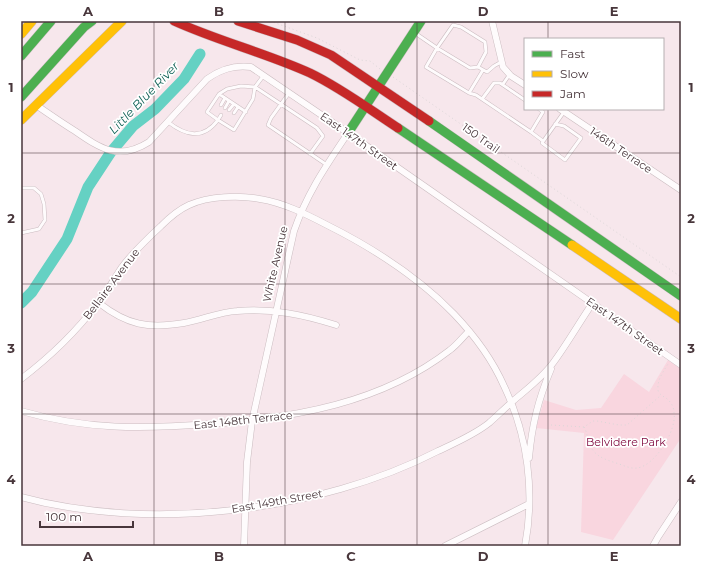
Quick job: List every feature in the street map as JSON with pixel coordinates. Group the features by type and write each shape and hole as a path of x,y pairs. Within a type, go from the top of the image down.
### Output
{"main road":[{"path":"21,34 32,21"},
{"path":"21,56 51,21"},
{"path":"21,97 86,24 92,21"},
{"path":"174,21 218,39 274,58 332,84 612,271 681,319"},
{"path":"238,21 279,33 311,45 331,55 473,150 681,296"},
{"name":"White Avenue","path":"348,133 421,21"},
{"path":"21,120 120,23"}],"street":[{"path":"492,21 501,62 506,71 524,84"},
{"name":"East 147th Street","path":"36,105 102,148 124,152 138,149 149,142 207,79 232,66 251,67 681,365"},
{"name":"146th Terrace","path":"562,110 681,190"},
{"name":"White Avenue","path":"244,546 247,462 252,421 294,231 312,188 348,133"},
{"name":"Bellaire Avenue","path":"21,378 57,350 78,328 99,303 123,266 141,244 172,215 189,205 208,198 228,197 260,199 275,202 301,212 354,239 400,268 454,313 490,359 512,402 523,439 528,464"},
{"path":"99,303 109,311 124,319 150,326 184,323 236,311 276,311 305,316 336,325"},
{"path":"525,546 529,527 530,504 528,464 538,402 552,364 592,304"},
{"name":"East 148th Terrace","path":"21,411 74,423 122,427 173,427 252,421 282,417 314,411 346,402 404,379 451,350 469,331"},
{"name":"East 149th Street","path":"21,497 94,510 131,513 177,514 245,509 322,494 389,474 426,458 461,440 488,424 536,381 552,364"},
{"path":"653,546 681,502"},
{"path":"445,546 530,504"}],"lane":[{"path":"478,67 486,52 485,42 461,27 453,25 426,67 469,93 476,94 531,132 543,141 542,143 565,160 581,138 564,126 555,124"},
{"path":"414,32 470,68 478,67 487,72 501,62"},
{"path":"469,93 483,70"},
{"path":"502,84 510,74"},
{"path":"264,75 255,87 253,99 234,130 206,112 219,94 234,86 255,87 313,125 323,136 310,154"},
{"path":"482,99 494,83 500,83 524,99"},
{"path":"289,92 268,125 293,140 327,166"},
{"path":"219,94 246,112"},
{"path":"221,105 225,98"},
{"path":"225,108 229,101"},
{"path":"229,110 234,104"},
{"path":"234,113 238,107"},
{"path":"288,114 290,109"},
{"path":"531,132 543,112 540,110"},
{"path":"543,141 555,124 562,110"},
{"path":"214,117 217,112"},
{"path":"168,122 177,128 195,134 204,133 211,129 221,115"},
{"path":"295,119 298,115"},
{"path":"222,122 225,117"},
{"path":"226,125 229,120"},
{"path":"303,124 306,120"},
{"path":"311,129 313,125"},
{"path":"21,188 34,188 41,194 44,204 45,220 39,229 21,233"}],"path":[{"name":"150 Trail","path":"270,21 317,38 360,60 370,61 681,277"},
{"path":"584,427 595,454 628,467 637,468 650,462 669,438 674,425 674,414 671,402 658,391 659,380 671,359"},
{"path":"550,425 584,427 597,421 627,425 661,395"}],"green space":[{"name":"Belvidere Park","path":"668,360 681,369 681,438 613,540 581,532 584,433 536,428 544,400 576,410 601,408 624,374 649,392"}],"waterway":[{"name":"Little Blue River","path":"21,303 32,292 67,239 88,187 111,152 133,126 155,109 184,79 200,54"}],"traffic: fast":[{"path":"21,56 51,21"},
{"path":"21,97 84,27 92,21"},
{"path":"348,133 421,21"},
{"path":"429,121 681,296"},
{"path":"398,128 572,245"}],"traffic: slow":[{"path":"21,34 32,21"},
{"path":"21,120 122,21"},
{"path":"572,245 681,319"}],"traffic: jam":[{"path":"174,21 310,73 344,92 398,128"},
{"path":"238,21 297,40 331,55 429,121"}]}
